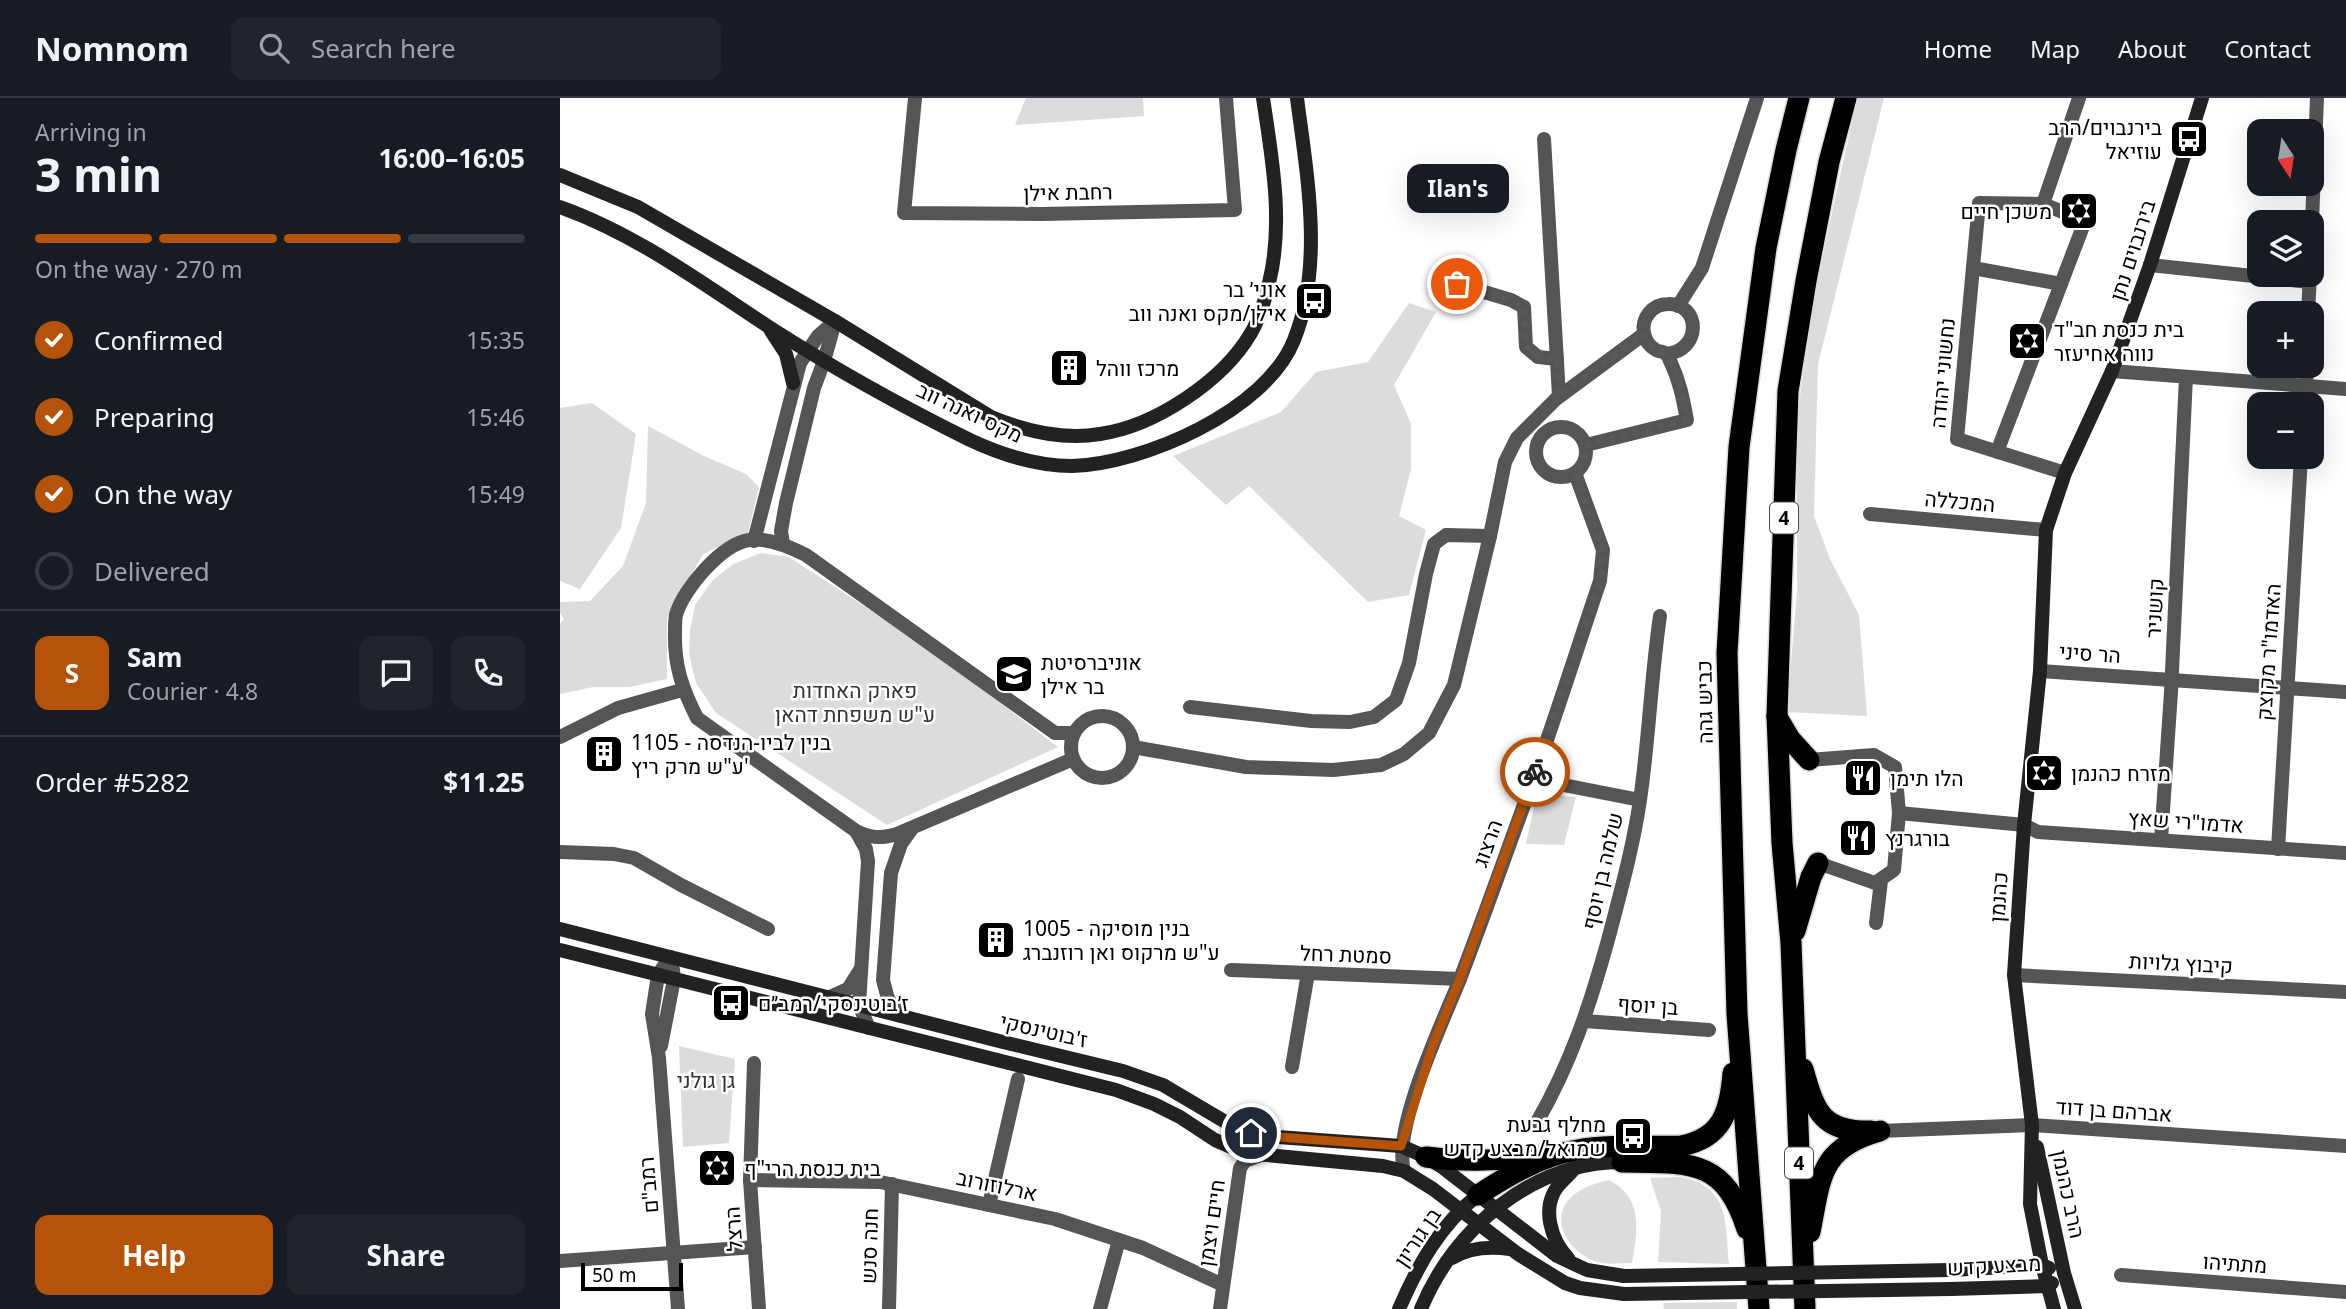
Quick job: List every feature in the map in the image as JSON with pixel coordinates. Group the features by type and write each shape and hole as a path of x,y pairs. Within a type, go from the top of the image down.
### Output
{"highway":[{"name":"כביש גהה","path":"1759,1309 1737,1014 1727,653 1739,447 1766,248 1786,150 1800,98"},
{"name":"4","path":"1805,1309 1791,943 1782,843 1777,715 1788,391 1805,281 1829,162 1846,98"},
{"path":"1777,715 1790,739 1809,760"},
{"path":"1791,943 1811,877 1818,863"},
{"path":"1478,1195 1526,1167 1571,1160 1603,1147 1681,1146 1696,1143 1710,1135 1719,1126 1731,1093 1737,1014"},
{"path":"1794,1017 1805,1075 1816,1110 1832,1125 1846,1130 1880,1131"},
{"path":"1803,1268 1819,1186 1825,1169 1837,1150 1863,1136 1880,1131"},
{"path":"1426,1157 1449,1160 1571,1160"},
{"path":"1622,1162 1684,1164 1715,1175 1735,1199 1755,1253"}],"street":[{"name":"רחבת אילן","path":"915,98 904,213 988,215 1235,211 1226,98"},
{"name":"מקס ואנה ווב","path":"560,175 638,207 835,321 991,417 1013,426 1050,434 1098,435 1121,430 1179,403 1231,360 1250,335 1259,317 1270,280 1275,250 1276,213 1272,157 1263,98"},
{"name":"מקס ואנה ווב","path":"560,206 657,254 824,361 993,451 1042,464 1070,466 1115,461 1159,447 1190,433 1240,404 1286,358 1295,339 1306,297 1310,237 1306,163 1297,98"},
{"path":"1678,306 1702,268 1757,98"},
{"path":"2043,204 2079,98"},
{"name":"בירנבוים נתן","path":"2046,530 2065,473 2112,371 2150,265 2202,98"},
{"path":"2312,210 2316,98"},
{"path":"1544,139 1559,396"},
{"name":"נחשוני יהודה","path":"1997,452 2085,221 2043,204 1979,203 1957,439 1997,452 2065,473"},
{"path":"2150,265 2247,273"},
{"path":"1973,268 2061,284"},
{"path":"1457,284 1511,300 1524,307 1526,347 1538,357 1557,359"},
{"path":"1586,445 1687,420 1681,385 1666,354 1651,347 1644,334 1644,324 1652,309 1667,303 1678,306 1693,322 1692,337 1682,349 1666,354"},
{"path":"754,541 760,527 793,383 807,351 818,336 835,321"},
{"path":"783,544 783,516 814,388 835,321"},
{"path":"762,322 781,344 793,383"},
{"path":"1133,747 1246,767 1334,770 1381,765 1404,754 1429,733 1454,685 1505,462 1517,438 1559,396 1644,334"},
{"path":"2112,371 2346,389"},
{"name":"קושניר","path":"2161,840 2172,680 2186,377"},
{"path":"2306,378 2306,392"},
{"path":"1560,427 1576,432 1586,445 1585,461 1575,473 1559,477 1544,470 1536,455 1536,447 1545,433 1560,427"},
{"name":"האדמו\"ר מקוצק","path":"2278,849 2300,469"},
{"name":"הרצוג","path":"1401,1146 1434,1042 1460,979 1533,779 1600,581 1603,550 1575,473"},
{"name":"המכללה","path":"1870,514 2046,530"},
{"name":"כהנמן","path":"2042,1265 2030,1204 2032,1125 2014,975 2024,825 2040,671 2046,530"},
{"path":"1190,707 1311,721 1350,722 1374,717 1396,700 1409,663 1434,544 1446,535 1490,536"},
{"path":"1073,733 1055,733 806,555 783,544 749,540 729,549 705,568 676,615 674,653 682,690 697,719 856,831 870,838 883,838 912,828 1073,759"},
{"name":"שלמה בן יוסף","path":"1537,1122 1560,1083 1584,1021 1625,881 1640,800 1660,616"},
{"name":"הר סיני","path":"2040,671 2346,692"},
{"path":"560,737 618,708 682,690"},
{"path":"1109,716 1126,727 1133,747 1132,755 1123,769 1108,777 1091,776 1083,772 1073,759 1071,750 1073,733 1080,724 1088,719 1109,716"},
{"path":"1809,760 1874,755 1895,767 1899,813 1894,870 1875,883 1818,863"},
{"path":"1533,779 1640,800"},
{"name":"אדמו\"רי שאץ","path":"1899,813 2024,825 2038,832 2346,853"},
{"path":"901,1016 888,999 883,980 891,873 901,844 912,828"},
{"path":"856,831 866,849 868,861 859,1006 869,1028"},
{"path":"560,852 614,854 634,858 768,929"},
{"path":"1876,923 1881,881"},
{"name":"ז'בוטינסקי","path":"560,929 1122,1071 1163,1085 1234,1127 1251,1133 1401,1146 1426,1157 1497,1208"},
{"name":"ז'בוטינסקי","path":"560,950 1116,1090 1154,1104 1231,1149 1261,1155 1383,1166 1404,1171 1433,1189 1479,1225"},
{"name":"רמב\"ם","path":"670,957 658,975 652,1014 659,1058 678,1309"},
{"name":"רמב\"ם","path":"659,1058 674,979 670,957"},
{"path":"828,998 848,989 854,983 862,965"},
{"name":"סמטת רחל","path":"1231,970 1460,979"},
{"path":"1292,1067 1307,974"},
{"name":"קיבוץ גלויות","path":"2014,975 2346,992"},
{"name":"בן יוסף","path":"1584,1021 1709,1030"},
{"name":"הרצל","path":"754,1063 750,1180 759,1309"},
{"path":"989,1205 1018,1079"},
{"name":"אברהם בן דוד","path":"1880,1131 2032,1125 2346,1146"},
{"name":"הרב כהנמן","path":"2032,1125 2064,1273"},
{"path":"1401,1146 1404,1171"},
{"name":"חיים ויצמן","path":"1220,1309 1240,1168 1245,1161 1261,1155"},
{"path":"1571,1160 1557,1187 1550,1213 1550,1227 1556,1242 1574,1264"},
{"name":"בן גוריון","path":"1421,1309 1443,1266 1497,1208 1571,1160 1622,1162"},
{"name":"ארלוזורוב","path":"750,1180 880,1182 1055,1219 1143,1248 1223,1286"},
{"name":"חנה סנש","path":"889,1309 892,1184"},
{"path":"1433,1189 1446,1227"},
{"name":"בן גוריון","path":"1399,1309 1420,1264 1446,1227 1478,1195"},
{"name":"מבצע קדש","path":"1497,1208 1544,1247 1574,1264 1587,1270 1624,1276 1951,1270 2042,1265 2064,1273"},
{"name":"מבצע קדש","path":"1479,1225 1564,1283 1624,1294 2047,1286 2064,1273"},
{"path":"1100,1309 1119,1240"},
{"path":"560,1261 755,1247"},
{"path":"1443,1266 1454,1257 1484,1247 1513,1250"},
{"path":"2042,1265 2054,1309"},
{"path":"2064,1273 2075,1309"},
{"name":"מתתיהו","path":"2121,1275 2346,1292"}],"green space":[{"path":"1026,98 1143,98 1144,116 1015,125"},
{"path":"1857,98 1884,98 1818,364 1814,516 1830,559 1859,615 1867,716 1787,712 1797,591 1797,417 1815,291"},
{"path":"1409,303 1436,312 1394,385 1411,424 1411,469 1399,516 1426,530 1409,595 1368,602 1249,486 1226,505 1173,456 1281,412 1316,372 1368,362"},
{"path":"592,403 636,434 621,528 580,589 560,581 560,408"},
{"path":"648,426 704,456 746,474 759,487 748,533 703,554 667,619 667,679 629,687 593,687 560,694 560,624 564,619 560,613 560,602 590,601 623,566 646,503"},
{"name":"פארק האחדות ע\"ש משפחת דהאן","path":"761,553 789,557 927,647 1058,747 887,825 716,713 696,683 689,654 695,605 712,581 733,564"},
{"path":"1537,794 1576,797 1564,845 1526,844"},
{"name":"גן גולני","path":"679,1046 735,1059 729,1143 683,1147"},
{"path":"1679,1177 1696,1181 1716,1197 1725,1220 1729,1264 1658,1262 1661,1211 1650,1178"},
{"path":"1609,1180 1620,1187 1633,1205 1636,1239 1632,1263 1606,1263 1590,1259 1574,1247 1563,1231 1562,1212 1570,1198 1585,1188"},
{"path":"1737,1302 1737,1309 1664,1309 1663,1303"}],"way so far":[{"path":"1457,284 1511,300 1524,307 1526,347 1538,357 1557,359 1559,396 1644,334 1651,347 1666,354 1681,385 1687,420 1586,445 1585,461 1575,473 1603,550 1600,581 1535,772"}],"place":[{"name":"בירנבוים/הרב עוזיאל","path":"2189,139"},
{"name":"משכן חיים","path":"2079,211"},
{"name":"Ilan's","path":"1457,284"},
{"name":"אוני׳ בר אילן/מקס ואנה ווב","path":"1314,301"},
{"name":"בית כנסת חב\"ד נווה אחיעזר","path":"2027,341"},
{"name":"מרכז ווהל","path":"1069,368"},
{"name":"אוניברסיטת בר אילן","path":"1014,674"},
{"name":"1105 - בנין לביו-הנדסה ע\"ש מרק ריץ'","path":"604,754"},
{"name":"מזרח כהנמן","path":"2044,773"},
{"name":"הלו תימן","path":"1863,778"},
{"name":"בורגרנץ","path":"1858,838"},
{"name":"1005 - בנין מוסיקה ע\"ש מרקוס ואן רוזנברג","path":"996,940"},
{"name":"ז׳בוטינסקי/רמב״ם","path":"731,1003"},
{"name":"מחלף גבעת שמואל/מבצע קדש","path":"1633,1136"},
{"name":"בית כנסת הרי\"ף","path":"717,1168"}],"route":[{"path":"1251,1133 1401,1146 1434,1042 1460,979 1535,772"}]}
